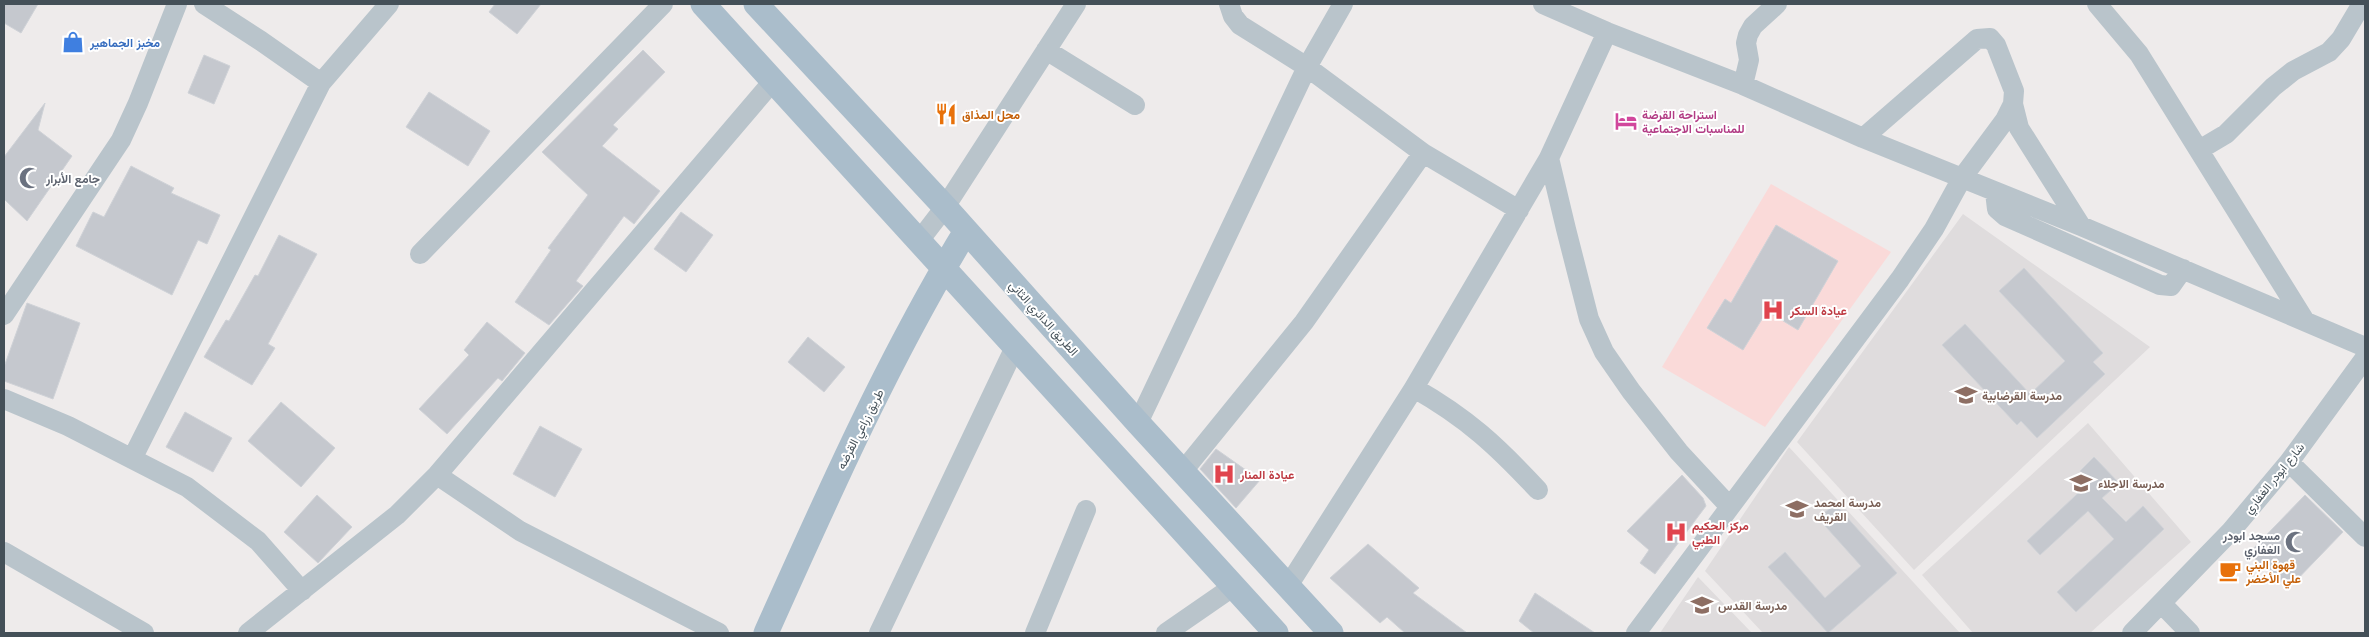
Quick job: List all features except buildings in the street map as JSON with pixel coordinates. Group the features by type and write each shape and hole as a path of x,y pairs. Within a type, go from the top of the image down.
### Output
{"main road":[{"path":"703,4 1276,633"},
{"name":"الطريق الدائري الثاني","path":"756,4 945,207 1138,423 1331,633"},
{"name":"طريق زراعي القرضه","path":"766,633 849,449 942,268 966,231"}],"street":[{"path":"4,316 121,140 138,103 177,4"},
{"path":"204,4 261,41 320,83"},
{"path":"132,459 320,83 389,4"},
{"path":"420,254 663,4"},
{"path":"919,241 945,207 1076,4"},
{"path":"1229,4 1232,16 1240,25 1307,67 1422,152 1519,210"},
{"path":"1138,423 1307,67 1343,4"},
{"path":"1543,4 1607,32 1743,85 1863,138 2081,226 2365,347"},
{"path":"1743,85 1748,64 1746,42 1748,35 1753,26 1777,4"},
{"path":"2097,4 2139,54 2305,321"},
{"path":"2200,150 2226,134 2273,87 2293,72 2329,52 2341,39 2361,8"},
{"path":"1288,586 1414,388 1549,158 1607,32"},
{"path":"1636,633 1900,279 1934,229 1962,178 2005,120 2013,104 2014,91 1996,45 1990,38 1977,39 1863,138"},
{"path":"1046,50 1136,105"},
{"path":"248,633 397,515 437,475 773,81"},
{"path":"2013,104 2023,135 2081,226"},
{"path":"1183,472 1304,322 1422,152"},
{"path":"1549,158 1589,318 1604,352 1678,452 1730,507"},
{"path":"1995,192 1997,209 2005,216 2160,285 2171,286 2183,269"},
{"path":"879,633 1015,347"},
{"name":"شارع ابودر الغفاري","path":"2132,633 2231,531 2289,462 2365,358"},
{"path":"1414,388 1438,401 1478,429 1495,444 1538,490"},
{"path":"4,400 68,426 186,487 258,541 302,591"},
{"path":"2289,462 2365,537"},
{"path":"437,475 520,531 718,633"},
{"path":"1035,633 1086,510"},
{"path":"4,552 144,633"},
{"path":"1166,633 1234,586"},
{"path":"2162,604 2190,633"}],"shaded area":[{"name":"عيادة السكر","path":"1771,184 1891,252 1765,427 1662,367"},
{"name":"مدرسة القرضابية","path":"1963,214 2150,347 1914,570 1797,442"},
{"name":"مدرسة الاجلاء","path":"2088,423 2191,542 2090,633 1973,633 1922,575"},
{"name":"مدرسة امحمد القريف","path":"1789,447 1960,633 1763,633 1705,571"},
{"name":"مدرسة القدس","path":"1698,577 1752,633 1660,633"}],"place":[{"name":"مخبز الجماهير","path":"73,42"},
{"name":"محل المذاق","path":"946,114"},
{"name":"استراحة القرضة للمناسبات الاجتماعية","path":"1626,121"},
{"name":"جامع الأبرار","path":"30,178"},
{"name":"عيادة السكر","path":"1773,310"},
{"name":"مدرسة القرضابية","path":"1966,395"},
{"name":"عيادة المنار","path":"1224,474"},
{"name":"مدرسة الاجلاء","path":"2081,483"},
{"name":"مدرسة امحمد القريف","path":"1797,509"},
{"name":"مركز الحكيم الطبي","path":"1676,532"},
{"name":"مسجد ابودر الغفاري","path":"2296,542"},
{"name":"قهوة البني علي الأخضر","path":"2230,571"},
{"name":"مدرسة القدس","path":"1702,605"}]}
